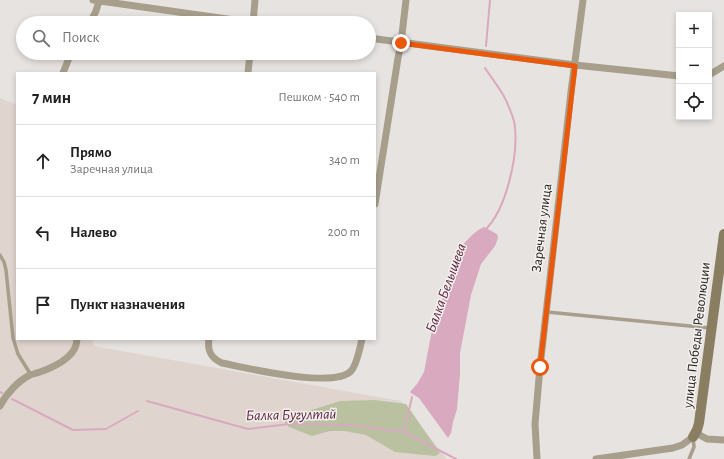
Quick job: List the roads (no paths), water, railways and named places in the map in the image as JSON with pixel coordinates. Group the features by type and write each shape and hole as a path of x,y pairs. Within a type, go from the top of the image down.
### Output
{"street":[{"path":"92,16 96,0 206,16"},
{"path":"254,16 255,0"},
{"path":"376,198 401,43 406,0"},
{"name":"Заречная улица","path":"537,459 536,408 583,0"},
{"path":"376,39 575,66 676,76"},
{"path":"63,72 68,60"},
{"path":"248,72 249,60"},
{"path":"712,73 724,66"},
{"name":"улица Победы Революции","path":"695,435 700,416 724,234"},
{"path":"0,406 10,392 31,375 48,369 70,356 76,345 76,340"},
{"path":"209,340 209,351 212,356 222,363 299,377 319,378 341,376 351,371 356,361 362,340"},
{"path":"596,459 673,448 682,445 695,435 707,439 724,440"}],"lane":[{"path":"0,255 6,270 13,338 18,354 31,375"},
{"path":"546,312 711,328"},
{"path":"689,459 694,447 695,435"}],"water":[{"path":"484,227 497,234 498,238 495,246 481,264 471,295 460,353 457,409 451,433 448,438 419,398 410,392 424,372 431,335 457,253 473,235"}],"waterway":[{"name":"Балка Белышева","path":"486,46 490,0"},
{"name":"Балка Белышева","path":"485,68 506,100 512,114 515,128 515,153 505,197 499,210 485,230"},
{"name":"Балка Белышева","path":"404,432 412,397"},
{"name":"Балка Бугултай","path":"12,399 73,430 106,429 138,411"},
{"name":"Балка Бугултай","path":"147,401 248,429 289,424 351,425 404,432 456,459"}]}
